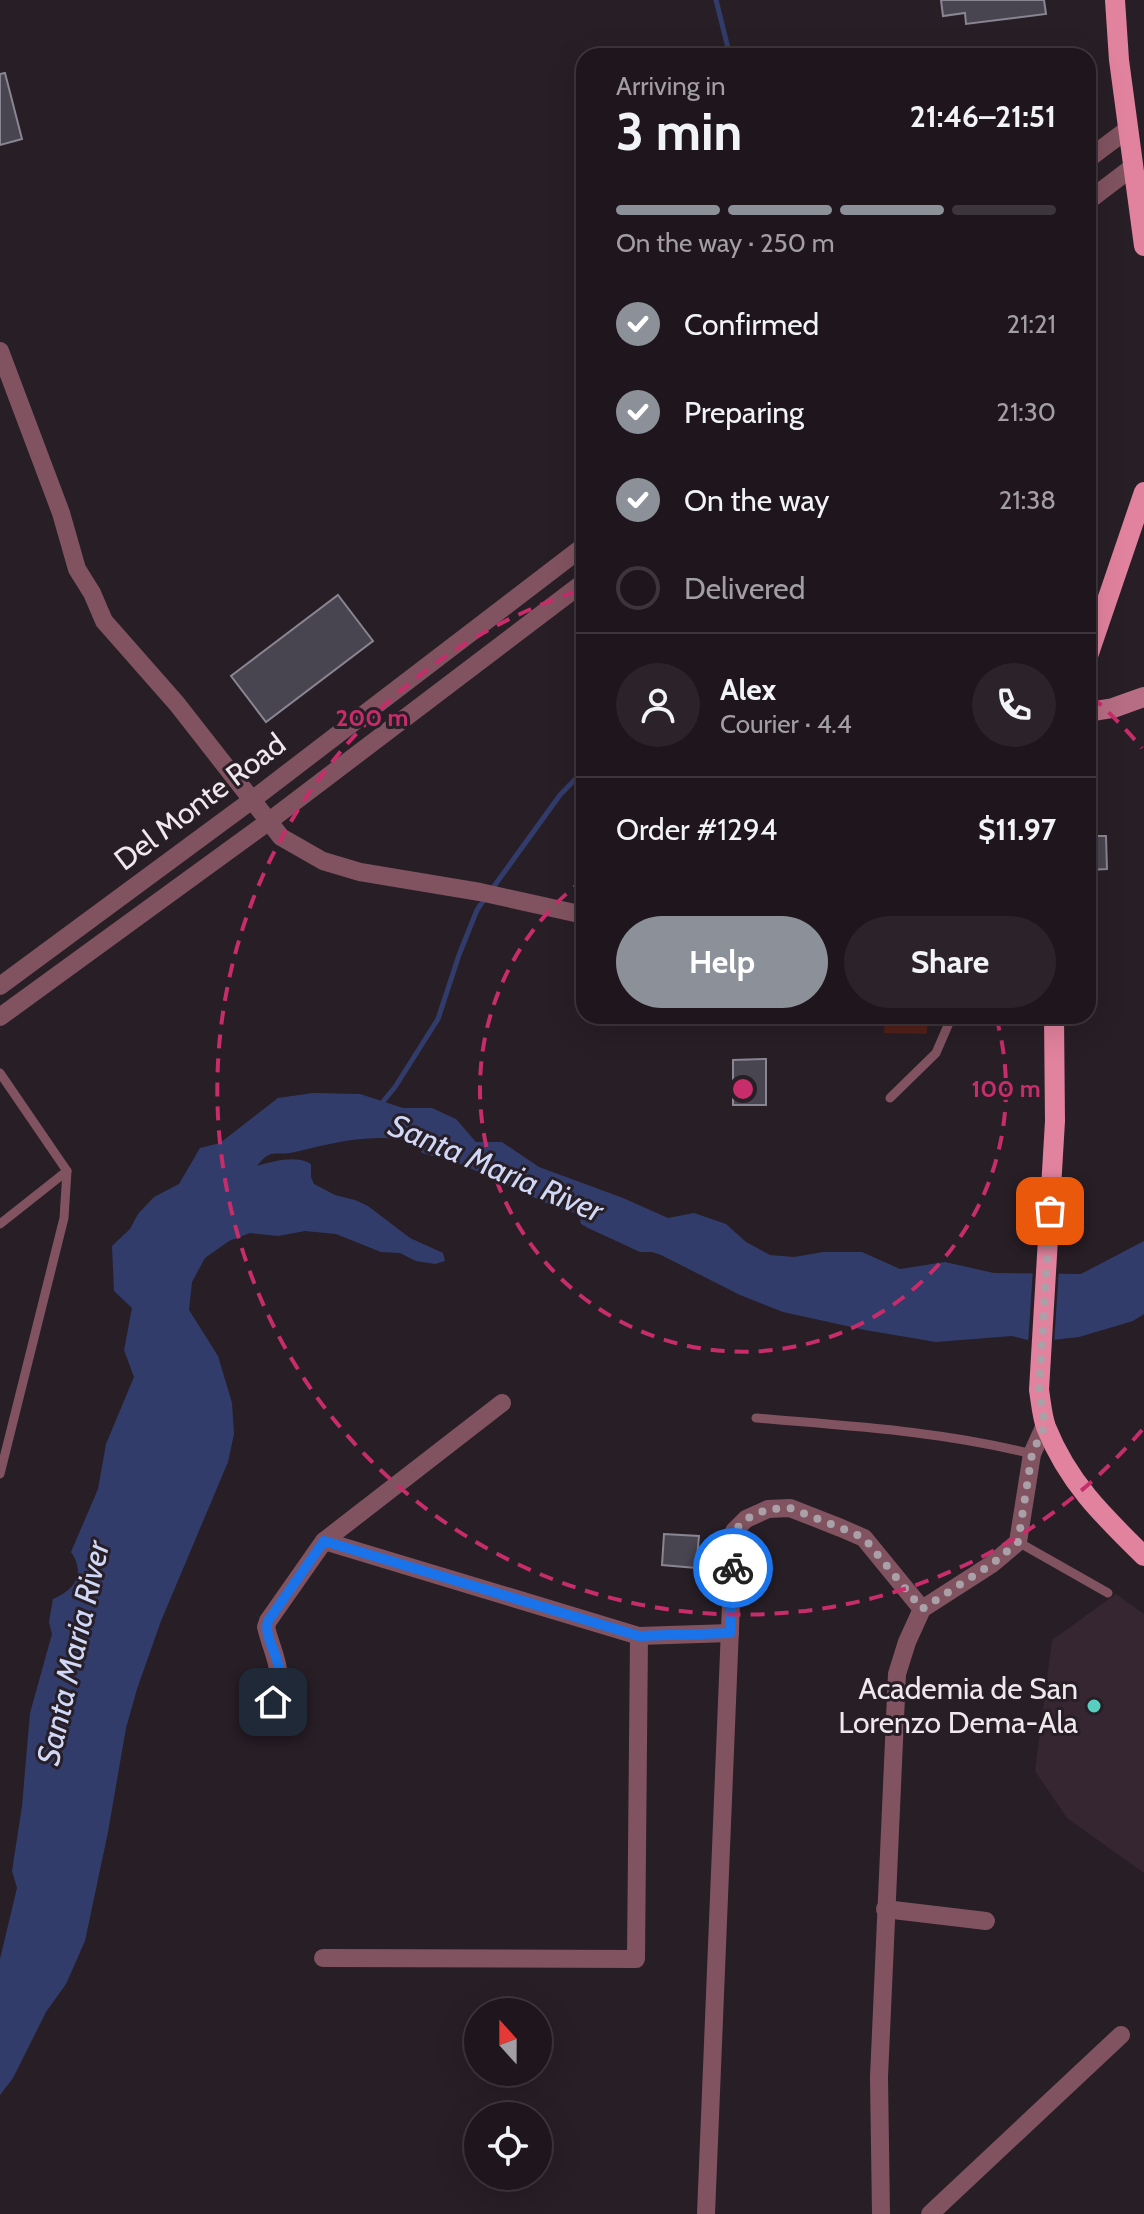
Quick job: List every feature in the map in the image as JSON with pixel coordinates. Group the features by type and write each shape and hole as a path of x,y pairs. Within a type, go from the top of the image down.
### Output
{"main road":[{"path":"1115,0 1119,60 1143,238"},
{"path":"1096,633 1144,492"},
{"path":"1054,1024 1055,1121 1039,1390 1045,1425 1074,1481 1107,1520 1144,1556"}],"street":[{"path":"1096,153 1128,129"},
{"path":"1096,195 1134,166"},
{"path":"0,351 61,513 77,569 104,621 177,704 268,822 288,843 323,861 360,872 576,913"},
{"name":"Del Monte Road","path":"0,986 252,800 576,552"},
{"name":"Del Monte Road","path":"0,1017 268,822 576,588"},
{"path":"1096,711 1144,697"},
{"path":"273,1702 279,1687 279,1666 266,1627 324,1541 502,1403"},
{"path":"881,2214 879,2077 897,1674 922,1609 992,1564 1018,1542 1032,1454 1045,1425"},
{"path":"706,2214 734,1531 746,1519 768,1509 790,1508 864,1538 922,1609"},
{"path":"324,1541 639,1636 730,1633"},
{"path":"323,1958 636,1959 639,1636"},
{"path":"885,1909 986,1921"},
{"path":"930,2214 1121,2035"}],"lane":[{"path":"890,1098 936,1053 949,1024"},
{"path":"0,1073 67,1171 64,1218 0,1474"},
{"path":"0,1224 67,1171"},
{"path":"756,1418 894,1430 972,1441 1032,1454"},
{"path":"1018,1542 1108,1593"}],"shaded area":[{"path":"885,1024 927,1024 927,1034 884,1033"},
{"name":"Academia de San Lorenzo Dema-Ala","path":"1116,1594 1144,1614 1144,1873 1067,1818 1035,1771 1052,1640"}],"water":[{"name":"Santa Maria River","path":"313,1093 360,1094 403,1108 432,1108 456,1119 476,1142 502,1142 539,1167 668,1218 694,1213 726,1224 746,1242 770,1255 794,1257 823,1252 862,1252 900,1269 945,1262 994,1273 1081,1274 1144,1241 1144,1314 1133,1321 1079,1337 1035,1342 1012,1336 936,1342 865,1330 783,1312 740,1295 661,1255 640,1252 588,1228 581,1224 579,1214 557,1208 461,1164 422,1153 405,1141 360,1139 267,1156 257,1166 292,1159 311,1164 314,1184 368,1206 410,1238 443,1253 445,1261 435,1264 416,1261 400,1253 381,1252 336,1234 305,1231 278,1236 250,1233 229,1241 205,1258 192,1282 189,1310 218,1356 232,1403 234,1434 228,1462 161,1621 137,1689 126,1728 85,1941 66,1984 46,2012 13,2078 0,2095 0,1959 17,1888 12,1871 22,1806 30,1713 52,1634 49,1622 53,1599 67,1591 76,1580 78,1567 71,1552 98,1489 106,1444 134,1377 124,1350 132,1308 114,1291 112,1246 130,1229 138,1214 154,1197 179,1184 200,1148 220,1143 278,1098"}],"pier":[{"path":"1033,1269 1059,1269 1054,1344 1028,1344"}],"building":[{"path":"941,0 1044,0 1046,14 966,24 965,13 943,16"},
{"path":"5,73 22,139 0,145 0,74"},
{"path":"338,595 373,641 266,722 231,676"},
{"path":"1096,836 1106,836 1107,869 1096,870"},
{"path":"766,1059 766,1105 733,1105 733,1060"},
{"path":"664,1534 699,1536 696,1568 662,1565"}],"waterway":[{"path":"716,0 728,48"},
{"path":"492,889 560,795 576,778"},
{"name":"Santa Maria River","path":"381,1104 438,1019 459,955 477,910 486,897"}],"way so far":[{"path":"733,1568 734,1531 746,1519 768,1509 790,1508 864,1538 922,1609 992,1564 1018,1542 1032,1454 1045,1425 1039,1390 1050,1211"}],"place":[{"name":"Academia de San Lorenzo Dema-Ala","path":"1094,1706"}],"route":[{"path":"273,1702 279,1687 279,1666 266,1627 324,1541 639,1636 730,1633 733,1568"}]}
